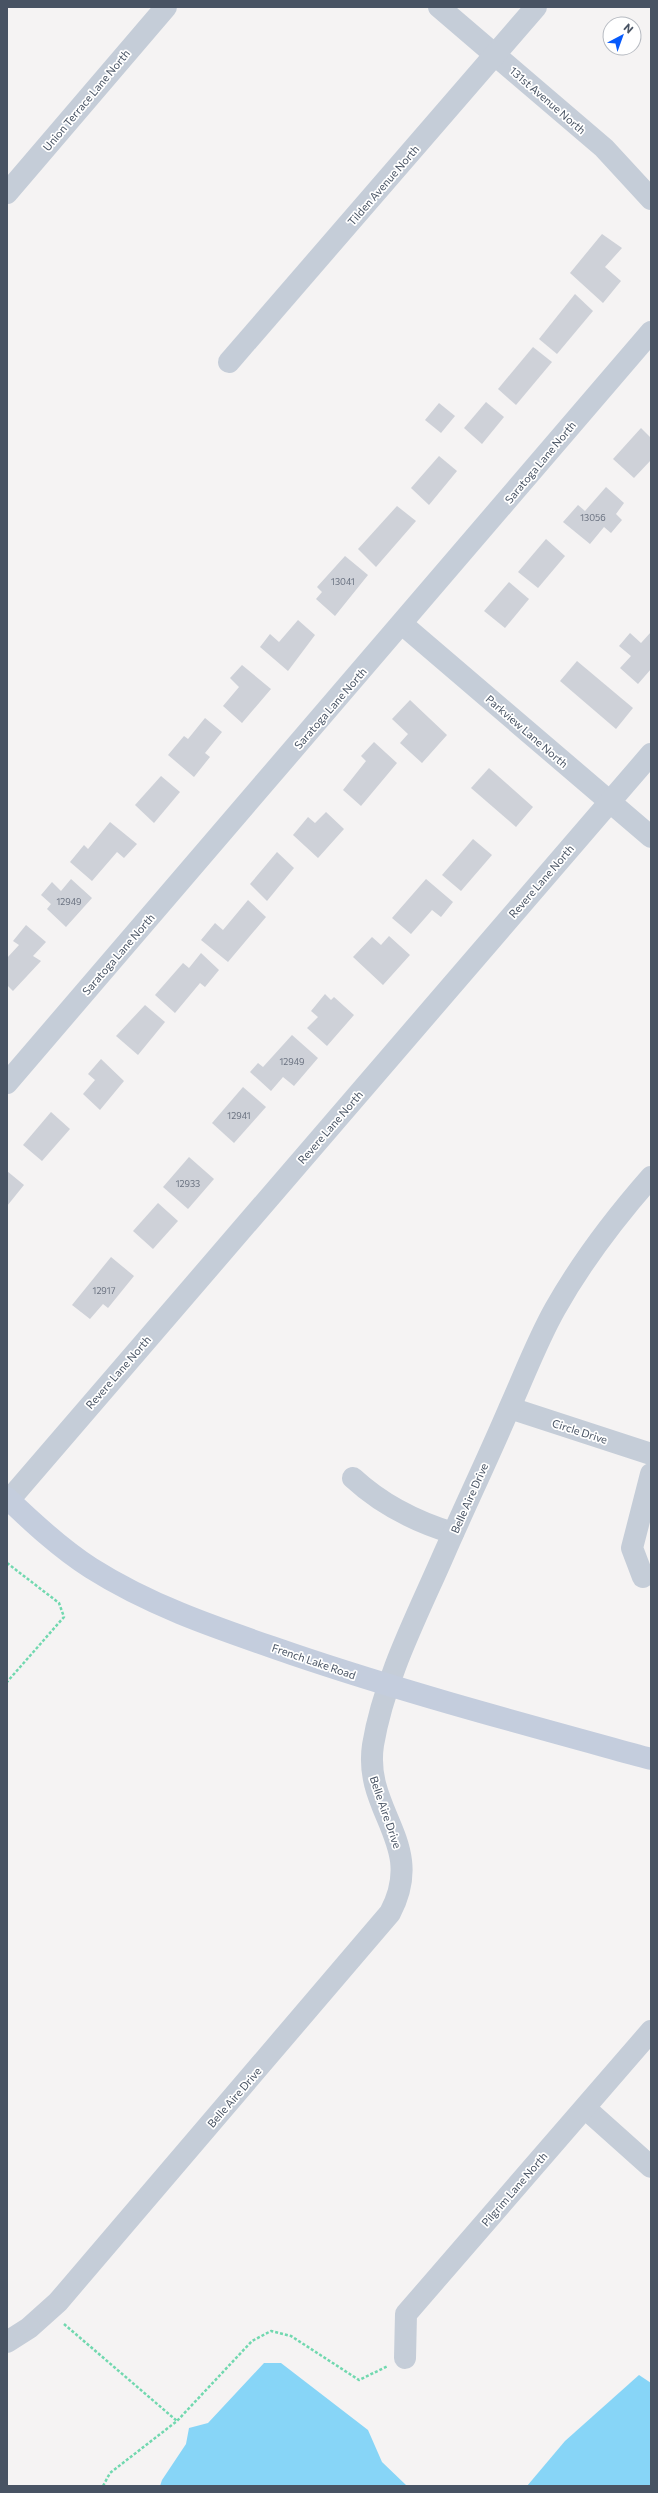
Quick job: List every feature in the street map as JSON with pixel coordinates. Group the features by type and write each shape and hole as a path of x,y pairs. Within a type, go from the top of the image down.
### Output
{"street":[{"name":"Union Terrace Lane North","path":"7,193 166,7"},
{"name":"131st Avenue North","path":"439,7 496,54 604,148 651,199"},
{"name":"Tilden Avenue North","path":"229,362 536,7"},
{"name":"Saratoga Lane North","path":"7,1083 651,332"},
{"name":"Parkview Lane North","path":"402,624 651,837"},
{"name":"Revere Lane North","path":"8,1499 651,754"},
{"name":"Belle Aire Drive","path":"7,2342 29,2328 49,2310 390,1913 397,1901 403,1880 402,1858 379,1799 372,1773 373,1747 389,1686 453,1533 555,1310 617,1216 651,1177"},
{"name":"Circle Drive","path":"510,1408 651,1454"},
{"path":"643,1577 632,1548 651,1474"},
{"path":"353,1478 371,1494 429,1526 453,1533"},
{"name":"French Lake Road","path":"8,1499 53,1539 90,1568 149,1601 208,1625 389,1686 651,1759"},
{"name":"Pilgrim Lane North","path":"405,2358 406,2314 651,2031"},
{"path":"585,2108 651,2166"}],"path":[{"path":"7,1563 59,1603 64,1617 7,1682"},
{"path":"49,2310 177,2422"},
{"path":"103,2486 110,2473 177,2422 252,2341 271,2331 291,2336 359,2380 405,2358"}],"water":[{"path":"264,2363 281,2363 368,2430 382,2462 406,2485 413,2486 160,2486 162,2480 186,2444 189,2428 208,2423"},
{"path":"639,2375 651,2383 651,2486 527,2486 565,2441"}],"building":[{"path":"602,234 622,248 605,267 621,281 603,303 570,273"},
{"path":"575,294 593,311 557,354 539,339"},
{"path":"533,347 552,362 516,405 498,389"},
{"path":"486,402 504,417 482,444 464,428"},
{"path":"439,403 455,416 441,433 425,420"},
{"path":"641,428 651,438 651,460 634,478 613,459"},
{"path":"439,456 457,471 429,505 411,488"},
{"path":"606,487 624,503 616,514 622,520 611,533 604,527 590,544 563,522 578,505 585,511"},
{"path":"397,506 416,521 376,567 358,549"},
{"path":"546,539 565,556 538,588 518,572"},
{"path":"345,556 368,575 335,616 316,599 322,592 317,587"},
{"path":"509,582 529,599 505,628 484,611"},
{"path":"298,620 315,635 288,671 260,647 270,634 279,642"},
{"path":"651,632 651,669 638,684 620,668 631,656 619,646 630,633 641,643"},
{"path":"577,661 633,708 616,729 560,681"},
{"path":"242,665 271,689 242,723 223,706 239,687 230,678"},
{"path":"410,700 447,735 422,763 400,743 408,734 392,719"},
{"path":"205,718 222,732 205,753 210,757 194,777 168,755 184,736 188,739"},
{"path":"374,742 397,763 361,806 343,790 366,761 361,756"},
{"path":"489,768 533,807 516,827 471,788"},
{"path":"161,776 180,792 154,823 135,805"},
{"path":"326,812 344,829 318,858 293,835 308,817 315,823"},
{"path":"110,822 137,844 124,858 117,852 92,881 70,862 84,845 88,849"},
{"path":"473,839 492,855 461,891 442,875"},
{"path":"277,852 294,868 267,901 250,884"},
{"path":"71,879 92,898 66,927 47,909 51,904 41,895 52,882 61,891"},
{"path":"426,879 453,902 441,917 432,910 411,934 392,918"},
{"path":"248,900 266,917 228,962 201,940 215,923 223,930"},
{"path":"26,925 46,942 33,956 41,961 13,991 7,985 7,958 19,945 13,941"},
{"path":"389,936 410,955 383,985 353,957 372,937 381,945"},
{"path":"201,953 219,970 205,987 200,983 175,1013 155,995 183,963 189,968"},
{"path":"325,994 331,1000 334,997 354,1015 327,1046 307,1028 318,1017 311,1011"},
{"path":"145,1005 165,1022 138,1055 116,1036"},
{"path":"292,1035 318,1058 294,1086 283,1077 271,1091 250,1072 258,1063 263,1067"},
{"path":"101,1059 124,1081 100,1110 83,1094 95,1080 88,1074"},
{"path":"243,1087 266,1107 234,1143 212,1123"},
{"path":"51,1112 70,1129 42,1161 23,1145"},
{"path":"189,1157 214,1179 188,1209 163,1187"},
{"path":"7,1171 24,1185 7,1206"},
{"path":"158,1203 178,1221 153,1249 133,1231"},
{"path":"111,1257 134,1276 108,1308 103,1304 90,1319 72,1305"}]}
